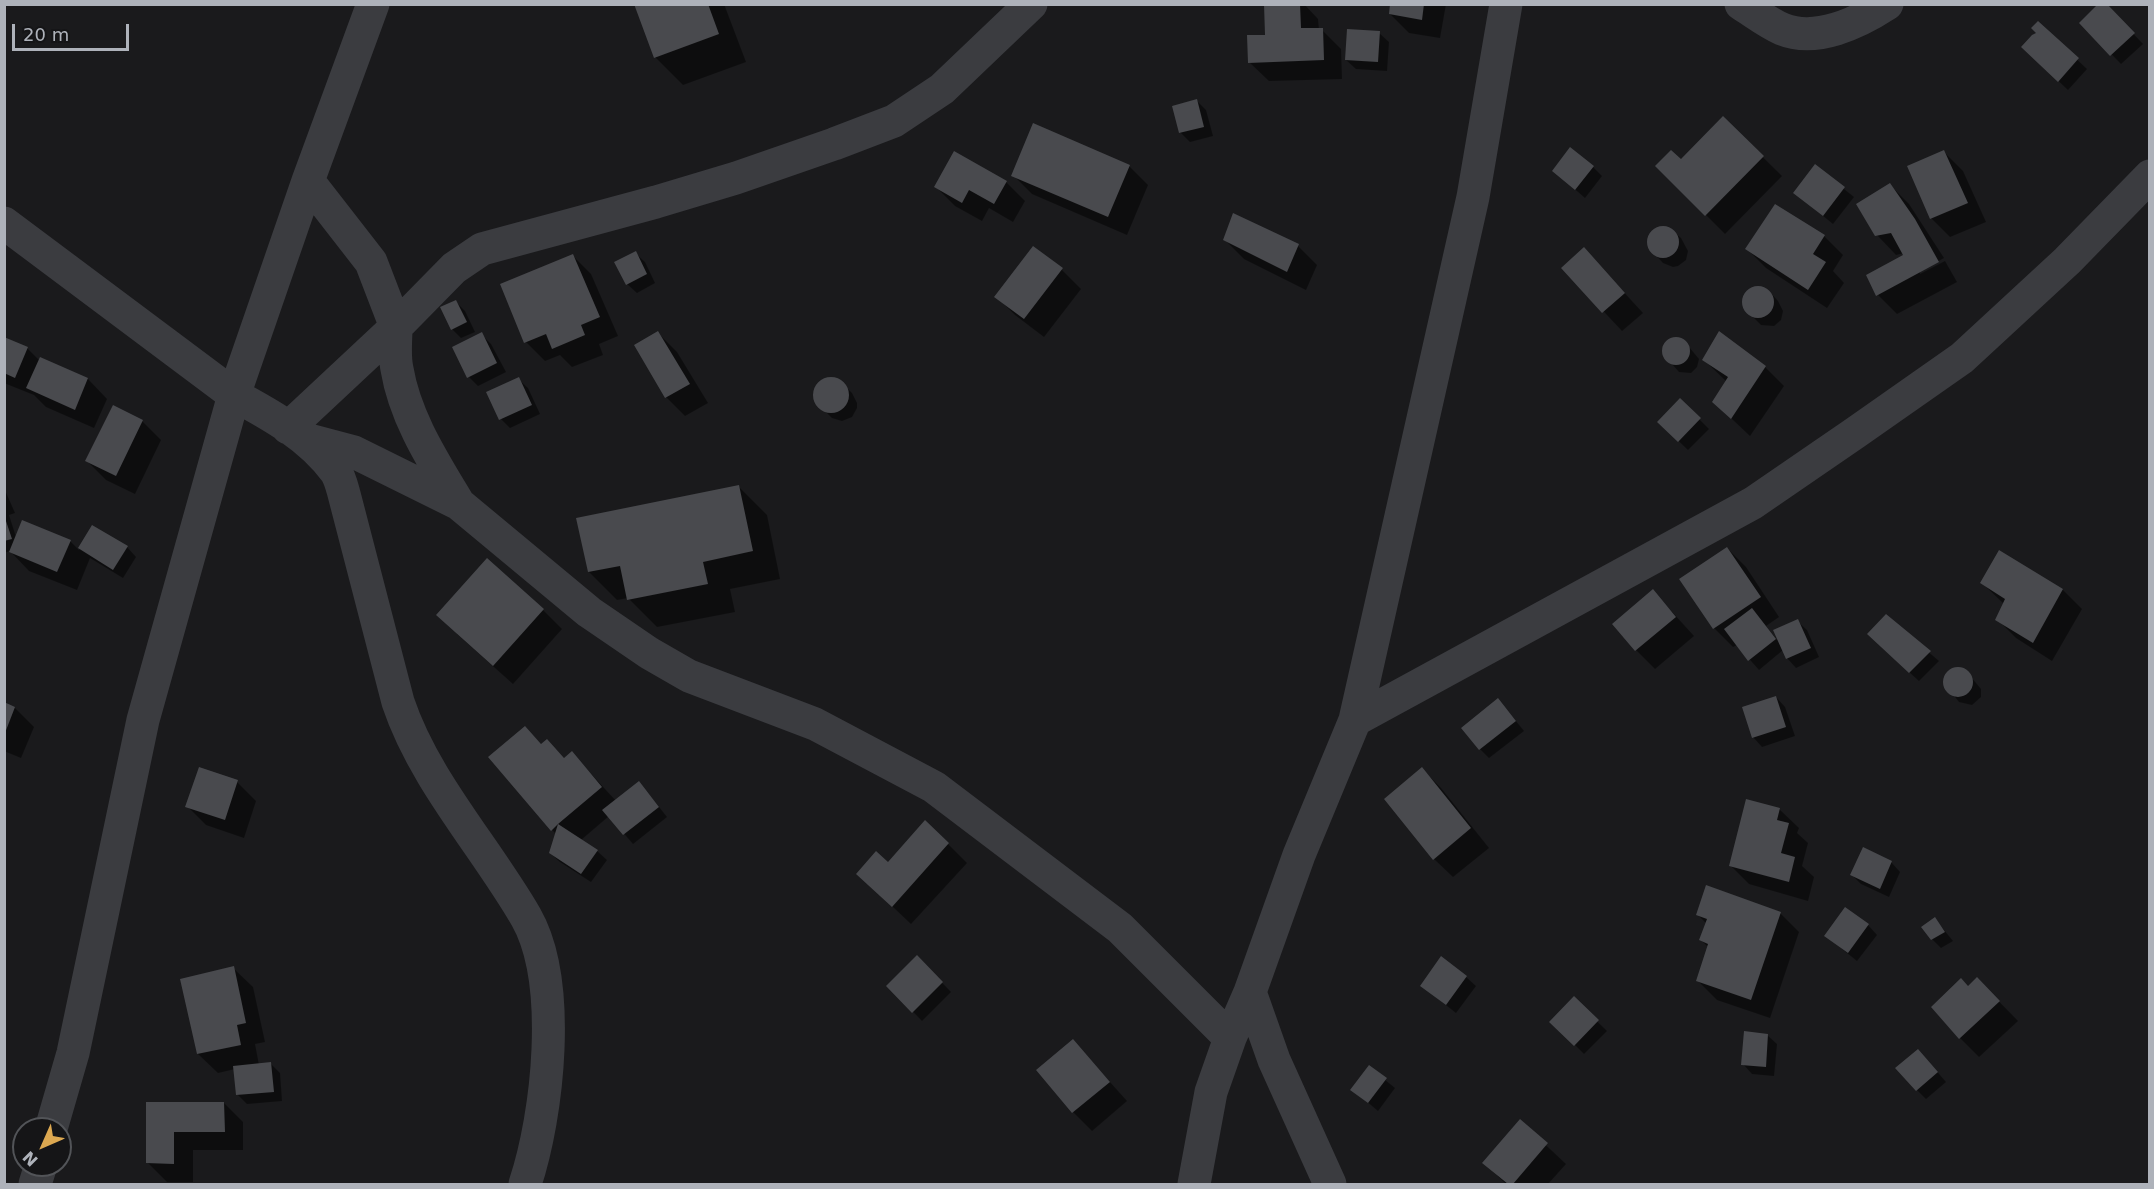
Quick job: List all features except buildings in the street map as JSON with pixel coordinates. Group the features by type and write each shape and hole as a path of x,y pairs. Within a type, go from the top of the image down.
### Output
{"street":[{"path":"54,1117 73,1053 143,720 234,395 308,181 373,4"},
{"path":"296,433 454,268 482,249 701,188 894,122 942,89 1031,4"},
{"path":"1194,1185 1210,1092 1250,992 1299,855 1355,720 1473,197 1506,4"},
{"path":"1742,4 1782,29 1811,34 1861,21 1887,4"},
{"path":"1355,720 1753,503 1828,452 1962,358 2067,261 2150,176"},
{"path":"308,181 371,262 396,327 396,368 405,399 425,447 459,504"},
{"path":"4,223 234,395 267,413 296,433 337,474 345,494 398,702 407,728 463,822 527,919 542,958 549,1022 545,1089 532,1163 525,1185"},
{"path":"296,433 354,452 459,504 589,612 649,653 689,676 815,724 934,786 1120,928 1230,1038"},
{"path":"1250,992 1274,1060 1330,1185"}]}
